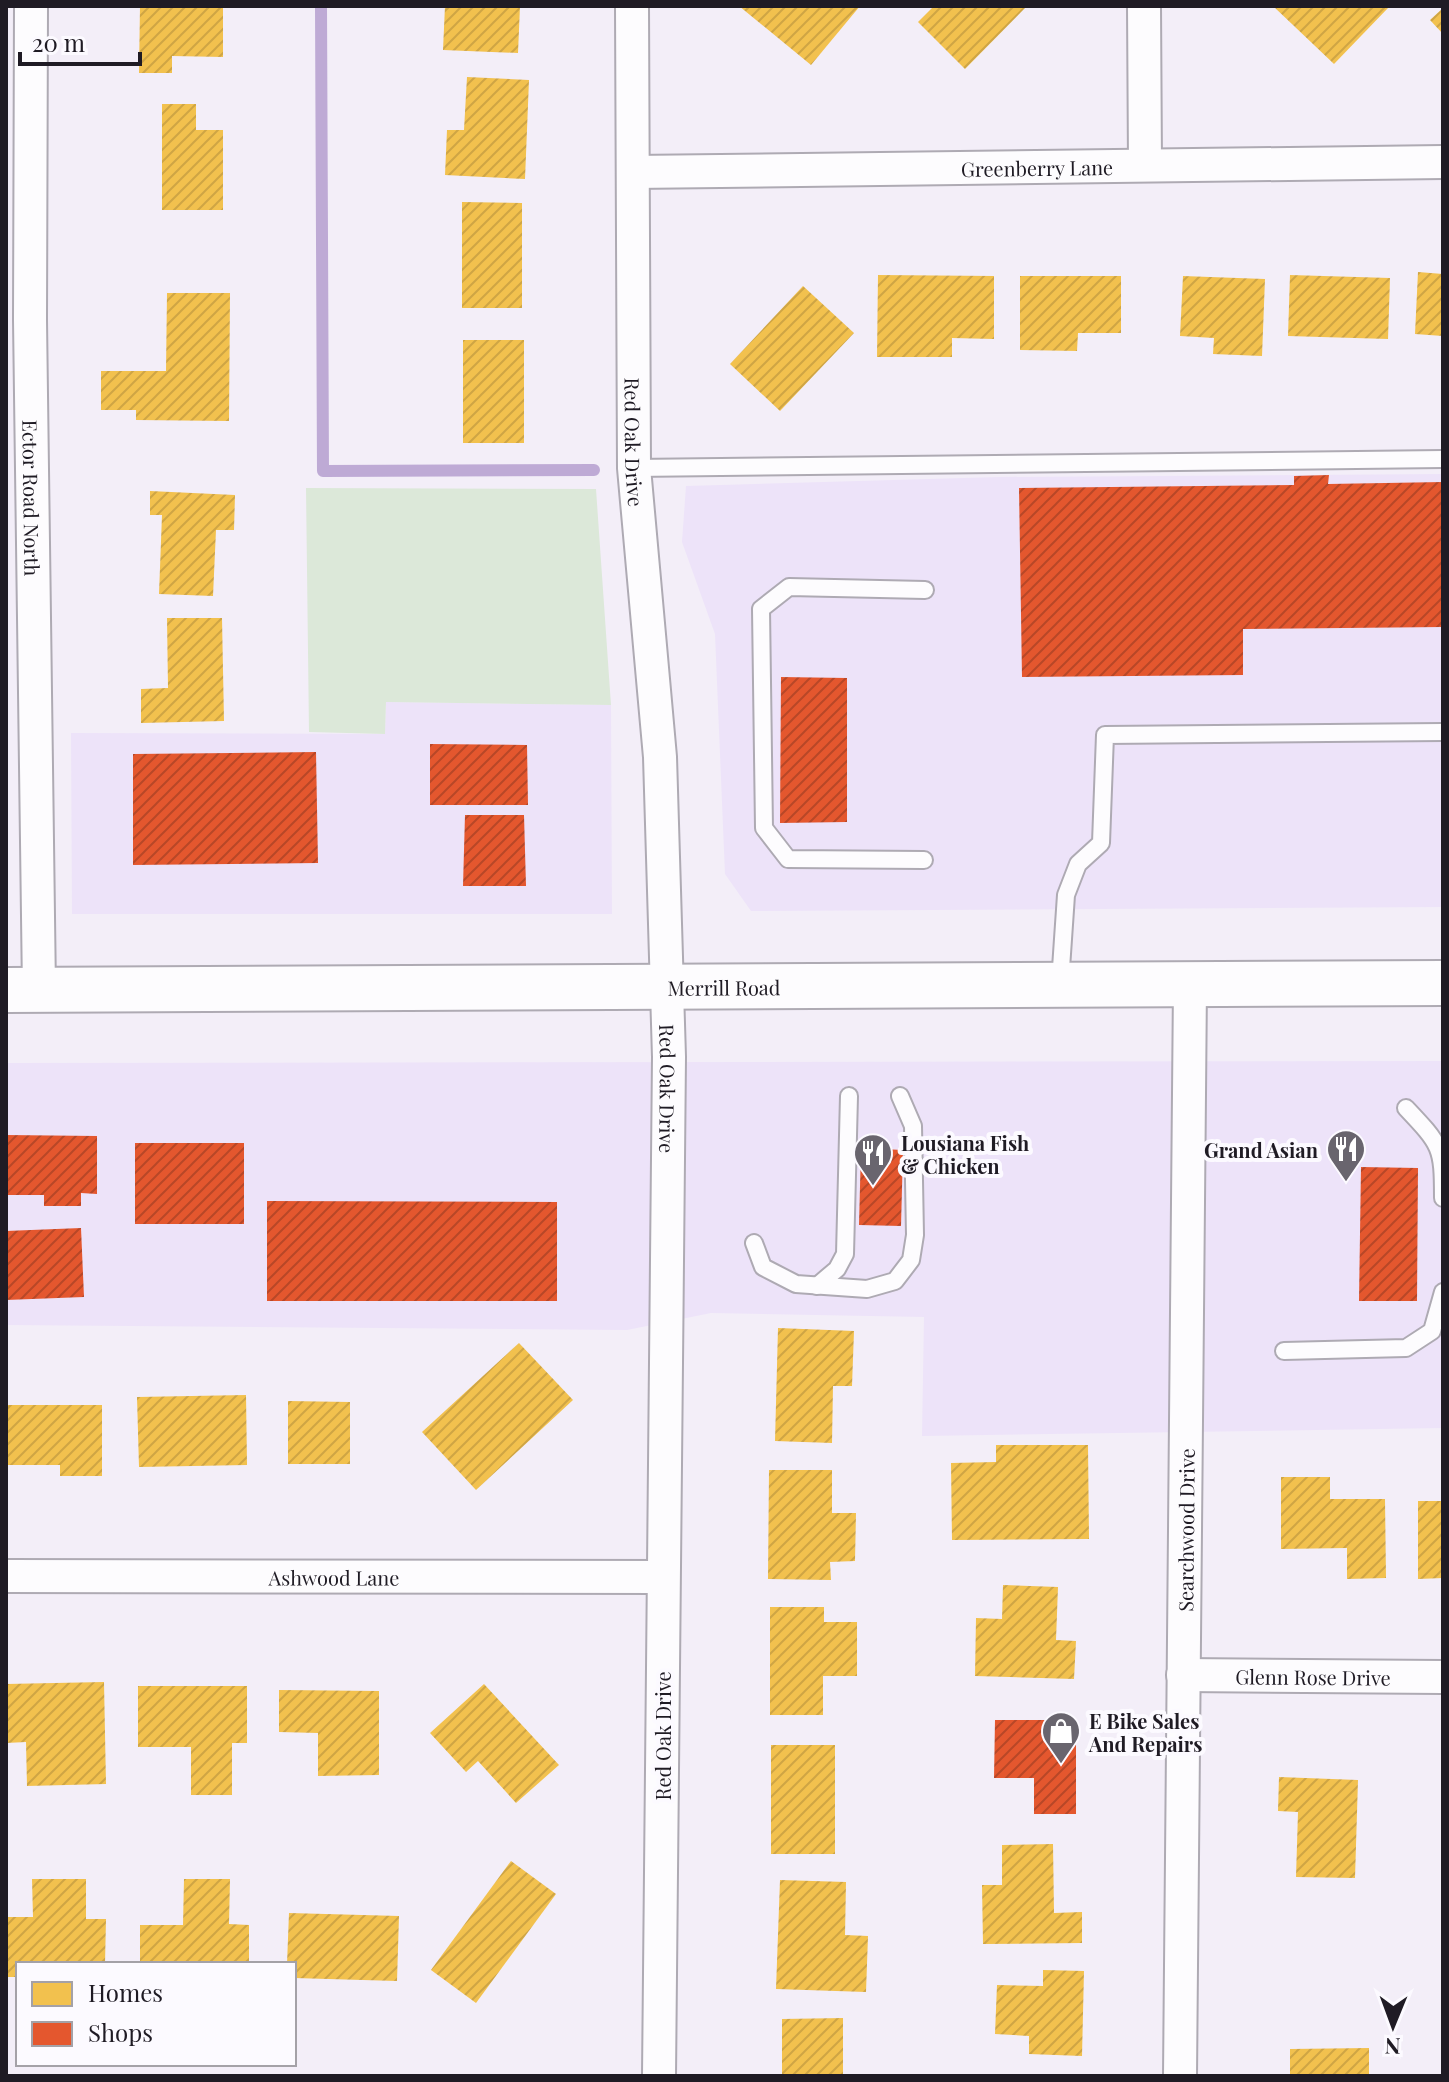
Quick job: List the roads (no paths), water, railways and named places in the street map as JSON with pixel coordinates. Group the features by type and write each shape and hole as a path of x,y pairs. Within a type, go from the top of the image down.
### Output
{"main road":[{"name":"Merrill Road","path":"23,990 1443,983"}],"street":[{"name":"Ector Road North","path":"23,990 30,320 19,81 31,6"},
{"name":"Red Oak Drive","path":"632,6 634,468 660,757 668,985 659,2076"},
{"path":"1144,6 1145,164"},
{"name":"Greenberry Lane","path":"633,172 1443,162"},
{"name":"Searchwood Drive","path":"1180,2076 1190,985"},
{"name":"Ashwood Lane","path":"6,1576 663,1577"},
{"name":"Glenn Rose Drive","path":"1183,1675 1443,1677"}],"lane":[{"path":"634,468 1443,459"},
{"path":"924,860 788,859 764,828 761,609 789,587 925,590"},
{"path":"1060,985 1066,895 1078,864 1101,843 1105,735 1443,732"},
{"path":"817,1286 837,1269 845,1254 849,1096"},
{"path":"754,1243 763,1267 796,1284 867,1289 895,1281 911,1260 915,1235 913,1126 900,1096"},
{"path":"1406,1108 1436,1140 1443,1159 1443,1198"},
{"path":"1284,1351 1406,1348 1432,1331 1443,1292"}],"waterway":[{"path":"321,6 323,471 594,470"}],"place":[{"name":"Grand Asian","path":"1346,1183"},
{"name":"Lousiana Fish & Chicken","path":"873,1187"},
{"name":"E Bike Sales And Repairs","path":"1061,1765"}]}
